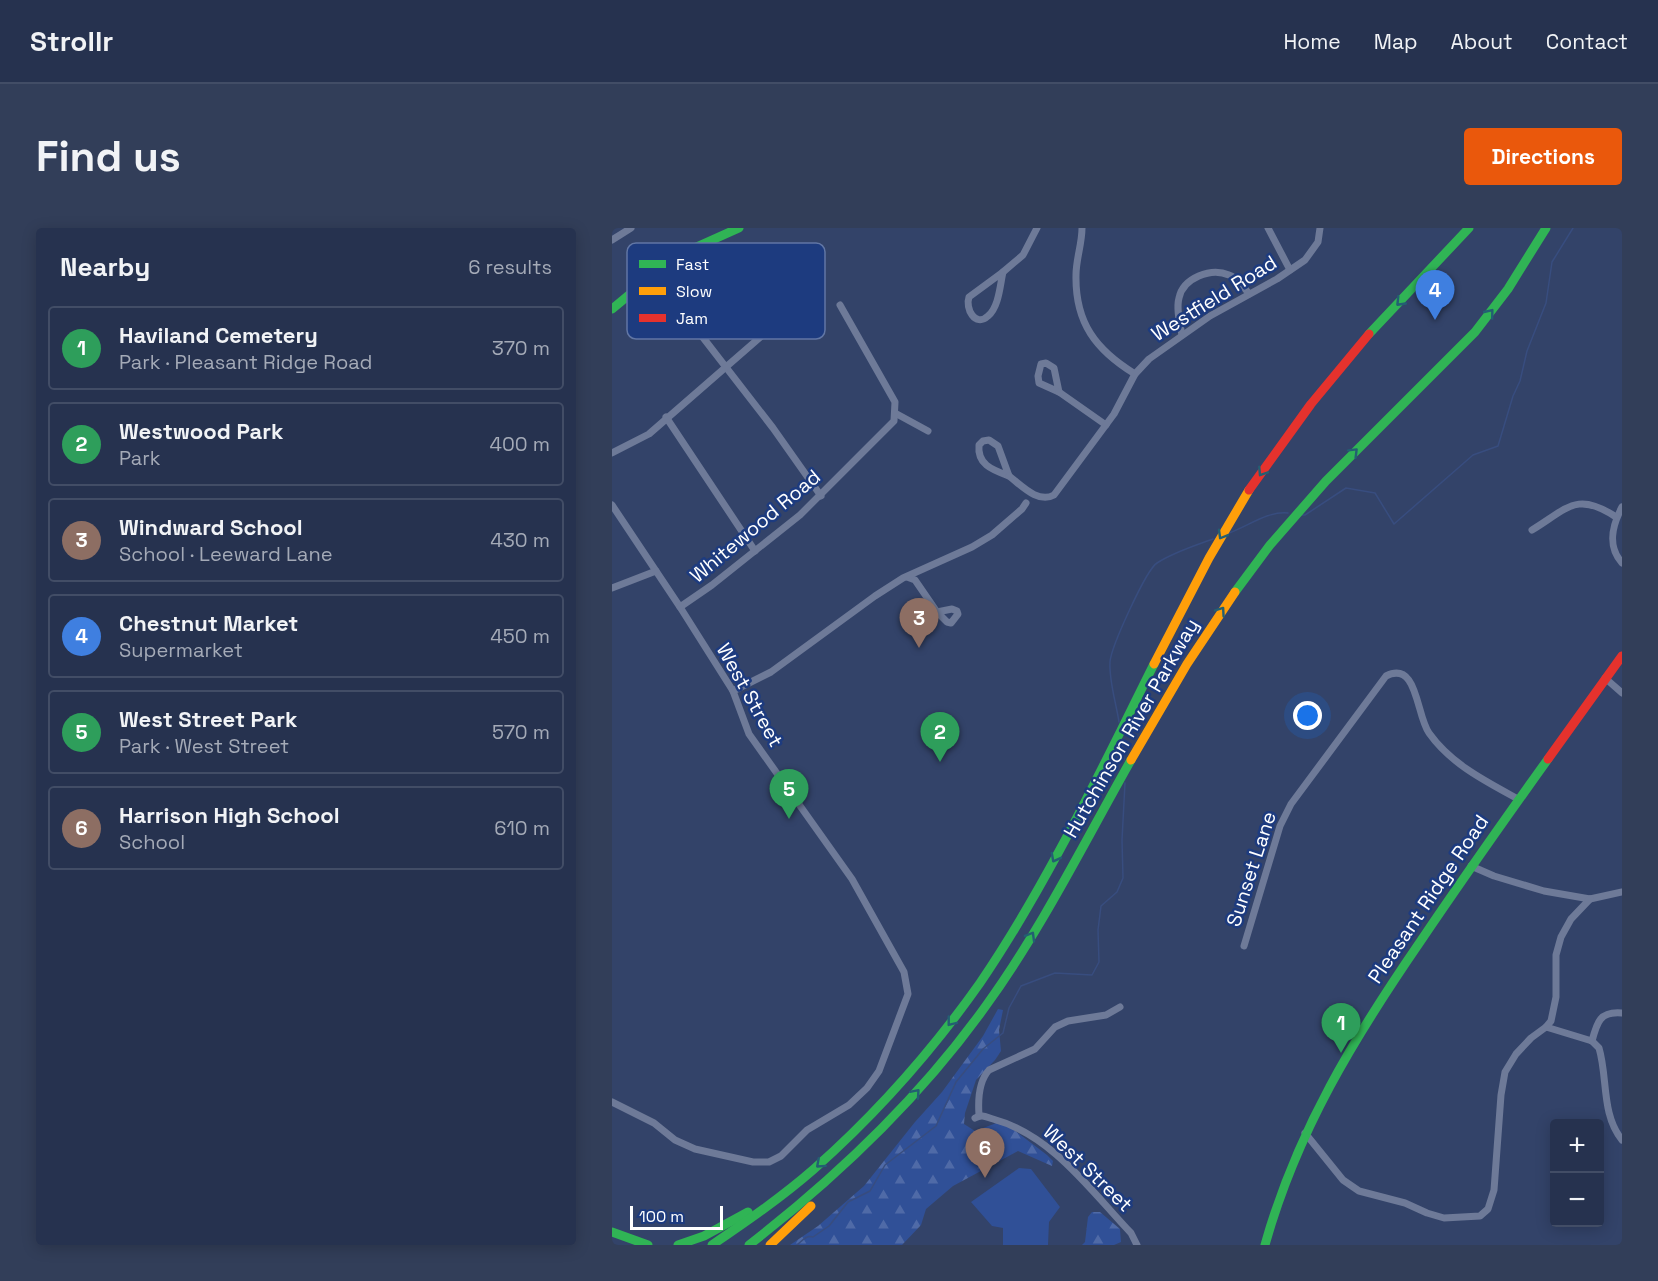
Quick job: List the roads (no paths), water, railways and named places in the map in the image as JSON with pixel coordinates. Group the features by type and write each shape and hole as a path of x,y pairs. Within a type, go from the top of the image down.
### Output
{"main road":[{"path":"705,243 739,228"},
{"name":"Hutchinson River Parkway","path":"712,1245 806,1177 841,1146 886,1100 926,1054 969,998 1036,893 1232,517 1311,403 1365,338 1469,228"},
{"name":"Hutchinson River Parkway","path":"749,1245 820,1188 891,1120 966,1033 1012,968 1211,624 1282,531 1340,465 1462,347 1508,290 1546,228"},
{"path":"612,309 627,296"},
{"name":"Pleasant Ridge Road","path":"1265,1245 1272,1220 1305,1133 1326,1089 1387,990 1471,866 1622,656"},
{"path":"770,1245 867,1151 891,1120"},
{"path":"678,1245 698,1239 728,1224 806,1177"},
{"path":"612,1232 648,1245"}],"street":[{"path":"612,240 631,228"},
{"path":"1003,272 994,309 983,319 976,319 968,310 969,297 1023,255 1037,228"},
{"path":"1082,228 1076,277 1085,323 1095,343 1114,362 1135,374"},
{"path":"1268,228 1290,270"},
{"name":"Westfield Road","path":"1009,476 1043,498 1054,495 1114,414 1135,374 1149,359 1210,316 1305,260 1318,242 1320,228"},
{"path":"1182,335 1178,314 1179,297 1185,286 1193,279 1203,274 1219,272 1230,275 1240,282 1249,294"},
{"path":"840,305 896,402 896,413 928,431"},
{"path":"705,339 773,428 821,496"},
{"path":"612,453 649,434 758,339"},
{"path":"1059,392 1106,425"},
{"name":"Whitewood Road","path":"680,607 800,515 894,421 896,413"},
{"path":"666,417 755,551"},
{"path":"983,441 993,441 998,446 1009,476 990,469 984,464 978,447 983,441"},
{"path":"733,691 771,672 903,578 972,548 992,535 1026,503"},
{"path":"1532,530 1576,504 1596,505 1616,517"},
{"name":"West Street","path":"612,505 733,691 749,734 852,879 908,981 908,994 883,1062 867,1088 849,1105 807,1130 782,1156 769,1162 753,1162 695,1149 675,1140 654,1123 612,1102"},
{"path":"1622,507 1616,517 1612,537 1612,548 1622,563"},
{"path":"612,588 656,571"},
{"path":"907,577 915,580 938,612"},
{"name":"Sunset Lane","path":"1244,946 1280,826 1291,804 1386,676 1394,672 1401,673 1409,679 1414,688 1423,723 1440,745 1463,768 1518,799"},
{"path":"1605,678 1622,693"},
{"path":"1471,866 1518,884 1590,899 1622,892"},
{"path":"1305,1133 1343,1180 1359,1191 1406,1203 1427,1214 1444,1218 1480,1216 1488,1209 1494,1190 1501,1095 1505,1072 1516,1054 1551,1021 1556,997 1556,955 1561,937 1571,919 1590,899"},
{"name":"West Street","path":"1120,1007 1106,1015 1061,1024 1055,1027 1035,1049 989,1070 981,1088 977,1116 1016,1126 1050,1148 1131,1233 1137,1245"},
{"path":"1592,1041 1596,1026 1602,1017 1612,1012 1622,1012"},
{"path":"1546,1027 1592,1041 1599,1048 1612,1122 1622,1140"}],"waterway":[{"path":"1302,515 1346,488 1375,493 1394,524 1473,455 1498,446 1513,396 1520,381 1527,351 1546,303 1552,262 1573,228"},
{"path":"1229,533 1273,514 1288,513"},
{"path":"1119,722 1110,662 1116,641 1145,579 1157,563 1177,552 1213,539"},
{"path":"1122,741 1124,760"},
{"path":"797,1245 829,1226 848,1202 870,1191 885,1165 936,1126 956,1082 983,1049 1003,1033 1009,1008 1021,986 1055,973 1092,975 1099,962 1098,930 1101,906 1117,892 1123,878 1125,783"}],"place":[{"name":"Chestnut Market","path":"1435,320"},
{"name":"Windward School","path":"919,648"},
{"name":"Westwood Park","path":"940,762"},
{"name":"West Street Park","path":"789,819"},
{"name":"Haviland Cemetery","path":"1341,1053"},
{"name":"Harrison High School","path":"985,1178"}]}
